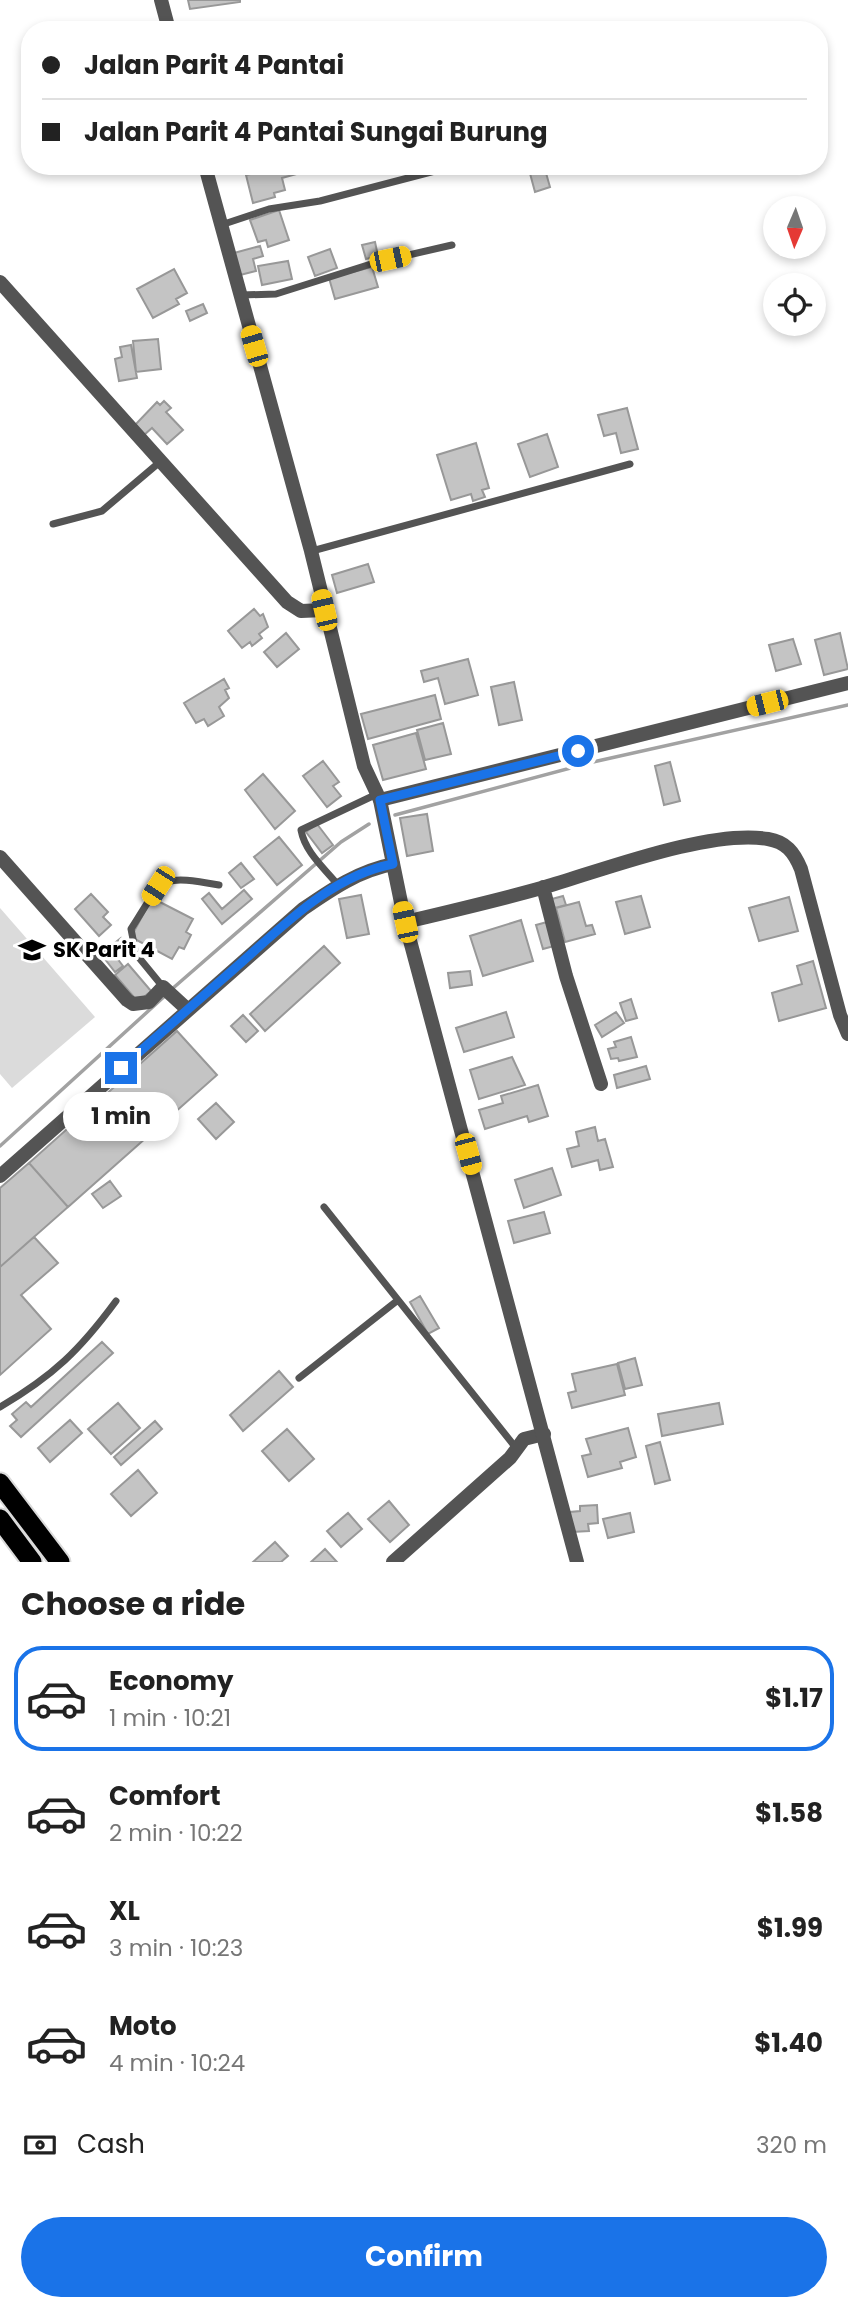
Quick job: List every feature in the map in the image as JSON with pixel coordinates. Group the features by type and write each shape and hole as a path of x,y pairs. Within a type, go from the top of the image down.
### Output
{"highway":[{"path":"0,1483 60,1562"},
{"path":"0,1519 32,1562"}],"street":[{"path":"161,0 167,21"},
{"path":"207,175 311,551 364,766 379,797 405,922 577,1562"},
{"path":"0,282 287,602 301,611 324,610"},
{"path":"379,797 848,683"},
{"path":"405,922 543,887 620,863 734,836 782,843 794,852 801,869 840,1015 848,1034"},
{"path":"0,857 127,1000 141,1005 168,992 188,1010"},
{"path":"0,1176 303,909 338,885 375,867 393,864"},
{"path":"543,887 566,976 601,1084"},
{"path":"393,1562 510,1458 524,1439 544,1434"}],"lane":[{"path":"220,225 269,209 320,201 420,175"},
{"path":"240,295 276,294 374,263 452,245"},
{"path":"53,524 102,510 161,461"},
{"path":"311,551 630,464"},
{"path":"338,885 314,857 303,840 301,830 379,797"},
{"path":"168,992 136,954 131,929 158,886 167,880 178,877 219,885"},
{"path":"324,1207 516,1448"},
{"path":"299,1378 398,1300"},
{"path":"0,1407 39,1384 60,1366 84,1344 116,1301"}],"shaded area":[{"path":"0,908 95,1017 12,1088 0,1074"}],"building":[{"path":"188,0 240,0 240,2 190,9"},
{"path":"246,175 293,175 282,178 285,190 274,193 275,197 253,203"},
{"path":"530,175 547,175 550,187 535,192"},
{"path":"279,210 289,240 268,247 266,240 258,242 250,220"},
{"path":"375,242 378,256 366,259 362,245"},
{"path":"260,246 263,256 253,259 256,271 240,275 234,253"},
{"path":"330,249 337,268 315,276 308,257"},
{"path":"288,261 292,279 262,285 258,266"},
{"path":"372,267 378,287 335,299 329,278"},
{"path":"174,269 187,293 176,299 179,304 153,318 137,289"},
{"path":"203,304 207,313 190,321 186,311"},
{"path":"158,339 161,369 136,372 133,341"},
{"path":"131,345 137,378 119,381 115,359 122,357 120,347"},
{"path":"164,401 171,408 166,412 183,430 167,444 152,428 144,435 135,425 157,402 160,405"},
{"path":"627,408 638,449 621,453 616,433 604,436 598,415"},
{"path":"547,434 558,467 530,477 518,444"},
{"path":"476,443 489,488 482,490 485,497 473,501 471,494 451,500 437,455"},
{"path":"368,564 374,582 337,593 332,575"},
{"path":"254,609 260,616 263,614 268,627 259,634 262,638 252,646 250,642 242,648 228,631"},
{"path":"286,633 299,649 277,667 264,652"},
{"path":"840,633 848,669 824,675 815,640"},
{"path":"793,639 801,664 776,671 769,645"},
{"path":"468,659 478,695 445,704 438,678 424,682 421,671"},
{"path":"224,679 229,688 225,690 229,698 219,707 224,716 208,726 204,719 196,723 184,703"},
{"path":"514,682 522,720 499,725 491,687"},
{"path":"435,695 441,719 368,739 361,714"},
{"path":"443,723 451,754 425,760 417,730"},
{"path":"416,733 426,769 383,780 373,745"},
{"path":"323,761 339,782 333,786 341,796 327,807 303,776"},
{"path":"670,762 680,801 664,805 655,766"},
{"path":"263,774 295,811 275,829 245,790"},
{"path":"427,814 433,851 407,856 400,818"},
{"path":"317,824 333,845 322,853 306,832"},
{"path":"279,837 302,865 277,885 254,857"},
{"path":"241,863 254,879 241,888 229,873"},
{"path":"244,890 252,899 222,924 202,899 209,893 222,909"},
{"path":"91,894 108,912 103,917 111,925 99,936 75,909"},
{"path":"361,895 369,934 347,938 339,899"},
{"path":"563,896 566,905 555,908 552,899"},
{"path":"641,896 650,927 625,934 616,902"},
{"path":"789,897 798,931 759,941 749,908"},
{"path":"152,898 193,919 186,932 191,935 184,949 179,947 172,959 131,937"},
{"path":"579,902 586,926 592,925 595,934 565,942 556,908"},
{"path":"521,920 533,961 483,976 470,936"},
{"path":"547,922 554,946 543,949 536,925"},
{"path":"121,938 125,944 113,953 123,966 115,972 101,954"},
{"path":"324,946 340,963 265,1031 250,1014"},
{"path":"813,961 826,1008 779,1021 772,993 802,984 797,966"},
{"path":"128,964 151,991 138,1002 115,975"},
{"path":"470,971 472,985 450,988 448,973"},
{"path":"631,999 637,1018 626,1021 620,1003"},
{"path":"506,1012 514,1037 464,1052 456,1028"},
{"path":"616,1012 624,1023 602,1037 595,1025"},
{"path":"243,1015 258,1031 246,1042 231,1026"},
{"path":"177,1031 217,1075 68,1207 29,1163"},
{"path":"631,1037 637,1057 619,1061 618,1058 611,1059 608,1049 616,1047 614,1042"},
{"path":"512,1057 525,1085 479,1099 470,1070"},
{"path":"646,1066 650,1079 617,1088 614,1075"},
{"path":"538,1085 548,1116 529,1122 527,1116 485,1129 479,1110 503,1103 501,1096"},
{"path":"216,1103 234,1122 216,1139 198,1119"},
{"path":"595,1127 598,1141 605,1139 613,1167 600,1170 598,1160 572,1167 567,1149 579,1146 576,1132"},
{"path":"29,1163 68,1207 0,1267 0,1188"},
{"path":"552,1168 561,1195 524,1208 515,1180"},
{"path":"110,1181 121,1196 103,1208 92,1194"},
{"path":"544,1212 550,1233 514,1243 508,1221"},
{"path":"34,1237 58,1263 21,1295 51,1329 0,1375 0,1267"},
{"path":"420,1296 439,1328 428,1334 410,1302"},
{"path":"102,1342 113,1353 21,1437 10,1426 17,1420 12,1414 26,1402 31,1407"},
{"path":"635,1358 642,1385 625,1389 618,1363"},
{"path":"617,1364 625,1395 572,1408 568,1393 576,1391 572,1374"},
{"path":"279,1371 293,1387 243,1431 230,1415"},
{"path":"118,1403 140,1428 111,1454 88,1429"},
{"path":"719,1403 723,1424 662,1436 658,1414"},
{"path":"70,1420 82,1433 50,1462 38,1448"},
{"path":"155,1421 162,1429 121,1465 114,1457"},
{"path":"628,1428 636,1457 620,1462 622,1468 588,1477 582,1456 591,1454 586,1439"},
{"path":"287,1429 314,1459 289,1481 262,1451"},
{"path":"660,1442 670,1480 655,1484 646,1446"},
{"path":"138,1470 157,1493 131,1516 111,1494"},
{"path":"389,1501 409,1525 390,1542 368,1519"},
{"path":"597,1505 598,1523 588,1524 589,1531 572,1532 570,1512 580,1511 580,1506"},
{"path":"348,1513 362,1529 341,1547 327,1531"},
{"path":"630,1513 634,1532 608,1538 603,1519"},
{"path":"275,1542 288,1556 281,1562 253,1562"},
{"path":"325,1549 337,1562 311,1562"}],"waterway":[{"path":"395,815 593,762 848,705"},
{"path":"172,989 341,842 369,824"},
{"path":"0,1146 167,994"}],"place":[{"name":"SK Parit 4","path":"32,950"}],"route":[{"path":"121,1068 303,909 344,881 375,867 393,864 380,800 578,751"}]}
